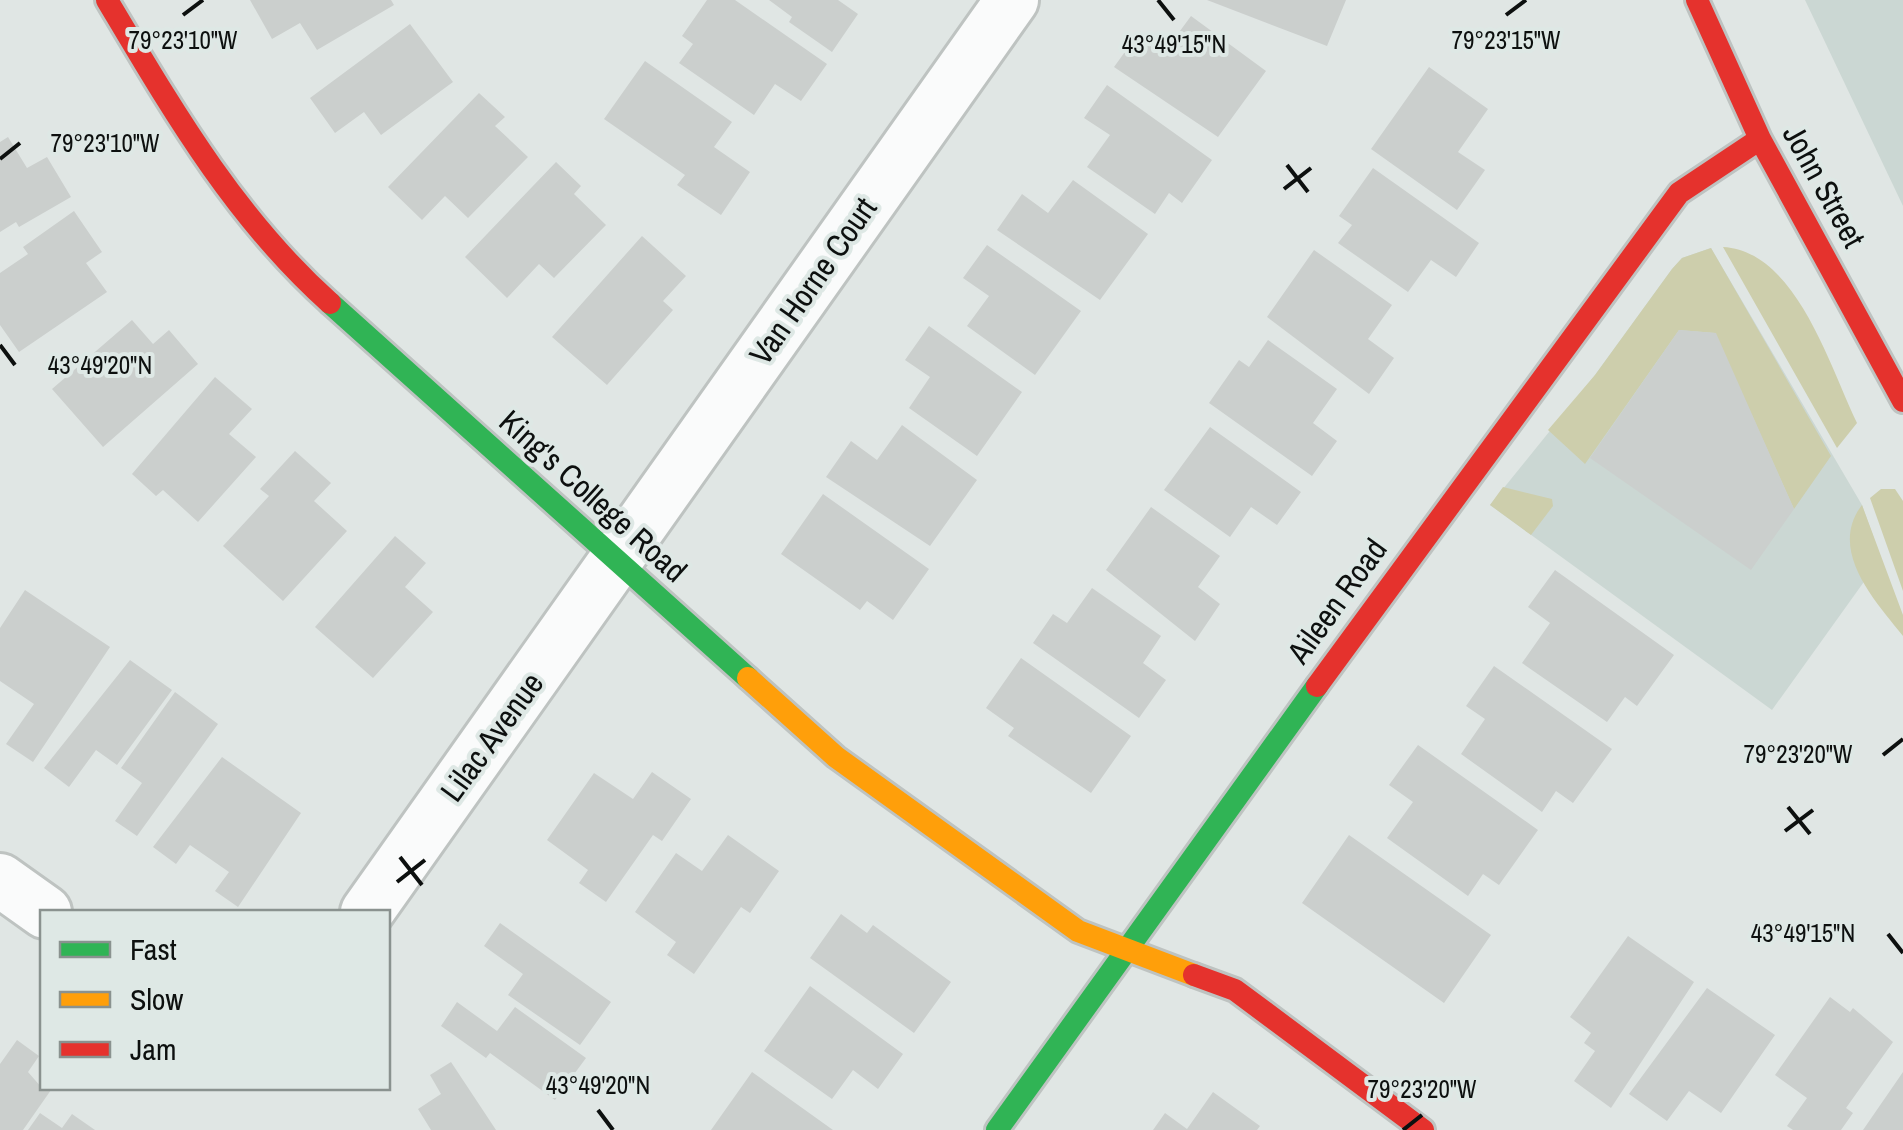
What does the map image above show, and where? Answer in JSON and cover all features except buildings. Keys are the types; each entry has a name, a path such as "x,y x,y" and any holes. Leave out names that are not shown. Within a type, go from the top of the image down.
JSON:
{"street":[{"name":"King's College Road","path":"106,0 192,143 280,259 615,561 868,782 1078,931 1235,990 1423,1130"},
{"name":"Van Horne Court","path":"615,561 1012,0"},
{"name":"John Street","path":"1697,0 1760,139 1903,400"},
{"name":"Aileen Road","path":"996,1130 1123,950 1679,193 1760,139"},
{"name":"Lilac Avenue","path":"368,910 615,561"},
{"path":"0,880 41,910"}],"shaded area":[{"path":"1805,0 1903,0 1903,206"},
{"path":"1711,248 1862,505 1881,558 1772,710 1490,505 1595,375 1672,269 1682,258"}],"green space":[{"path":"1723,247 1749,253 1771,268 1807,315 1857,423 1837,448"},
{"path":"1711,248 1831,456 1794,509 1715,333 1679,330 1585,464 1548,430 1595,375 1672,269 1682,258"},
{"path":"1503,487 1552,499 1553,506 1531,535 1490,505"},
{"path":"1881,489 1895,489 1903,501 1903,591 1870,498"},
{"path":"1862,505 1903,615 1903,636 1869,591 1852,557 1853,522"}],"traffic: fast":[{"path":"330,303 748,678"},
{"path":"997,1130 1317,686"}],"traffic: slow":[{"path":"748,678 836,757 1078,931 1194,975"}],"traffic: jam":[{"path":"107,0 181,121 234,198 330,303"},
{"path":"1697,0 1760,139 1903,401"},
{"path":"1317,686 1679,193 1760,139"},
{"path":"1194,975 1235,990 1423,1130"}]}
